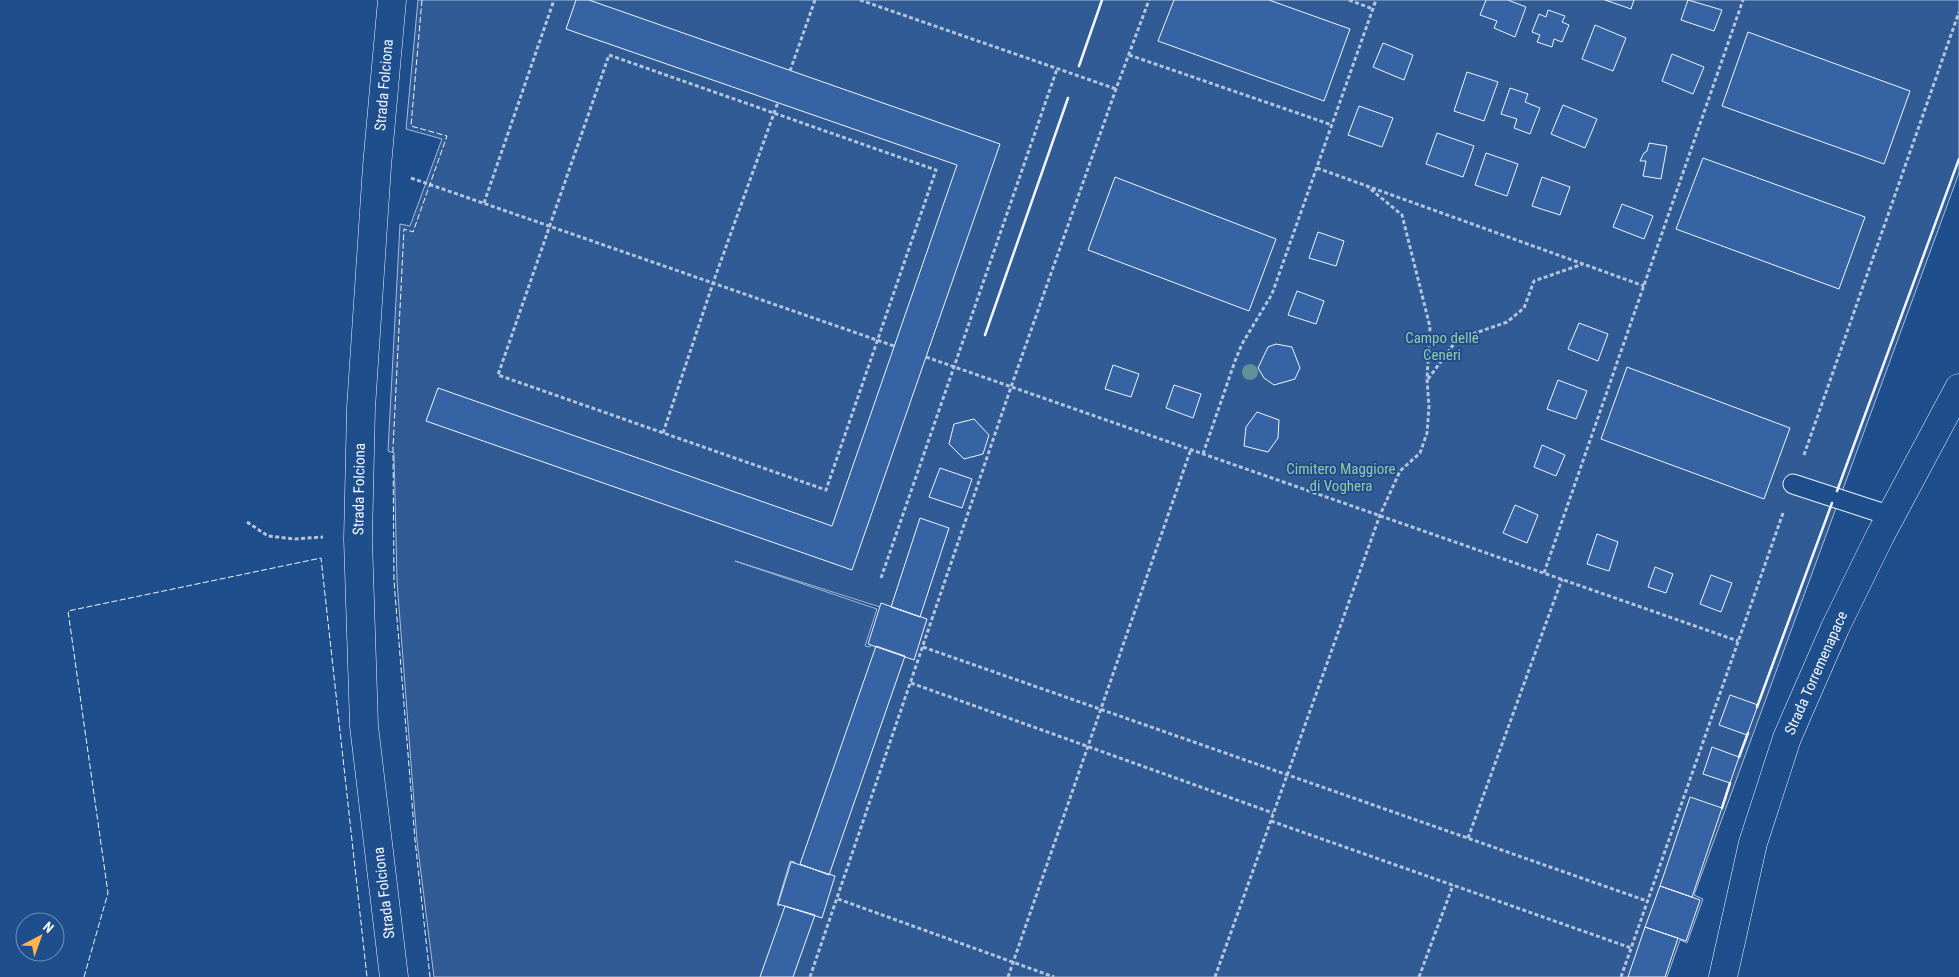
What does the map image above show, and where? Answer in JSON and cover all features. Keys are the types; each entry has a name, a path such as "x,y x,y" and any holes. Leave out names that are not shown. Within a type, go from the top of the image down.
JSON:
{"street":[{"name":"Strada Folciona","path":"392,0 377,166 361,408 358,539 364,726 394,977"},
{"name":"Strada Torremenapace","path":"1723,977 1753,843 1786,738 1834,628 1959,388"}],"lane":[{"path":"1793,484 1891,516"}],"path":[{"path":"484,203 554,0"},
{"path":"790,71 815,0"},
{"path":"860,0 1116,89"},
{"path":"810,977 1012,387 1149,0"},
{"path":"1349,0 1373,9"},
{"path":"1203,454 1234,361 1272,294 1376,0"},
{"path":"1544,573 1744,0"},
{"path":"608,55 936,170 826,490 498,375 549,226 608,55"},
{"path":"1129,55 1332,125"},
{"path":"881,578 1057,69"},
{"path":"663,433 713,283 778,102"},
{"path":"377,166 894,346"},
{"path":"1317,168 1644,286"},
{"path":"1215,977 1380,515 1400,471 1420,454 1426,433 1430,407 1427,379 1430,327 1402,215 1368,186"},
{"path":"1427,379 1452,345 1464,337 1506,322 1524,308 1534,281 1584,264"},
{"path":"926,357 1738,641"},
{"path":"1008,977 1191,449"},
{"path":"247,522 268,536 295,539 336,536 358,539"},
{"path":"1468,838 1562,579"},
{"path":"923,647 1647,901"},
{"path":"911,683 1274,813"},
{"path":"1271,821 1631,948"},
{"path":"1419,977 1453,885"},
{"path":"838,898 1054,977"}],"shaded area":[{"name":"Cimitero Maggiore di Voghera","path":"418,0 1959,0 1959,173 1694,895 1703,899 1687,943 1680,940 1667,977 434,977 417,841 397,581 394,453 388,451 400,224 410,226 442,139 406,129","holes":["735,561 883,608 870,647 865,646 877,609","790,861 795,862 779,906 777,905"]}],"building":[{"path":"576,0 589,0 1000,144 852,570 426,421 438,388 832,526 957,165 566,29"},
{"path":"1174,0 1269,0 1350,29 1324,101 1158,41"},
{"path":"1486,0 1508,0 1526,7 1515,37 1494,28 1497,21 1480,15"},
{"path":"1605,0 1634,0 1631,9"},
{"path":"1688,0 1722,10 1714,31 1681,20"},
{"path":"1548,10 1565,16 1562,22 1569,25 1562,42 1554,39 1552,47 1537,42 1540,35 1532,32 1539,14 1546,17"},
{"path":"1595,25 1626,38 1613,71 1582,59"},
{"path":"1748,32 1910,91 1884,164 1722,106"},
{"path":"1383,43 1413,55 1404,80 1373,67"},
{"path":"1672,54 1704,67 1693,94 1662,81"},
{"path":"1467,72 1498,82 1484,121 1454,111"},
{"path":"1510,88 1528,94 1525,102 1540,108 1530,134 1514,128 1517,119 1501,114"},
{"path":"1563,105 1597,119 1585,148 1551,134"},
{"path":"1359,106 1393,118 1382,147 1348,135"},
{"path":"1437,133 1474,146 1463,177 1426,164"},
{"path":"1649,143 1667,146 1661,179 1643,176 1646,161 1640,161 1647,151"},
{"path":"1486,153 1518,164 1507,196 1475,185"},
{"path":"1703,158 1865,217 1839,289 1676,229"},
{"path":"1115,177 1276,239 1249,311 1088,250"},
{"path":"1542,177 1570,187 1560,215 1532,206"},
{"path":"1622,204 1653,216 1644,239 1613,227"},
{"path":"1318,232 1344,241 1336,266 1309,258"},
{"path":"1297,291 1324,301 1316,324 1288,315"},
{"path":"1579,323 1608,334 1598,361 1568,349"},
{"path":"1276,344 1292,347 1300,368 1295,379 1274,385 1264,378 1258,368 1268,347"},
{"path":"1113,365 1139,374 1131,397 1105,389"},
{"path":"1627,367 1790,428 1764,499 1601,439"},
{"path":"1558,380 1587,391 1576,419 1547,409"},
{"path":"1174,385 1201,394 1193,418 1166,408"},
{"path":"1257,412 1279,420 1278,438 1268,452 1244,446 1246,427"},
{"path":"974,419 989,435 983,454 964,459 949,444 954,424"},
{"path":"1542,445 1565,455 1556,476 1534,467"},
{"path":"940,468 972,479 962,508 929,497"},
{"path":"1515,505 1538,515 1527,543 1503,533"},
{"path":"920,518 949,528 920,617 891,607"},
{"path":"1597,534 1618,542 1609,571 1587,564"},
{"path":"1655,567 1673,574 1666,593 1648,587"},
{"path":"1711,575 1732,583 1721,612 1700,604"},
{"path":"881,603 927,619 914,660 868,644"},
{"path":"876,646 905,656 829,875 800,864"},
{"path":"1730,695 1758,705 1747,735 1719,725"},
{"path":"1712,747 1739,757 1730,783 1703,774"},
{"path":"1690,797 1722,808 1692,897 1660,886"},
{"path":"791,862 835,876 822,918 778,904"},
{"path":"1660,886 1700,900 1686,941 1645,927"},
{"path":"785,906 815,915 793,977 760,977"},
{"path":"1645,927 1678,938 1665,977 1628,977"}],"fence":[{"path":"422,0 411,126 447,136 413,232 404,229 393,448 394,581 415,840 430,977"},
{"path":"84,977 108,893 68,611 321,558 367,977"}],"wall":[{"path":"1079,66 1102,0"},
{"path":"985,335 1068,98"},
{"path":"1837,491 1959,159"},
{"path":"1757,707 1832,503"},
{"path":"1739,757 1748,733"},
{"path":"1722,808 1730,783"}],"park label":[{"name":"Campo delle Ceneri","path":"1442,346"}]}
